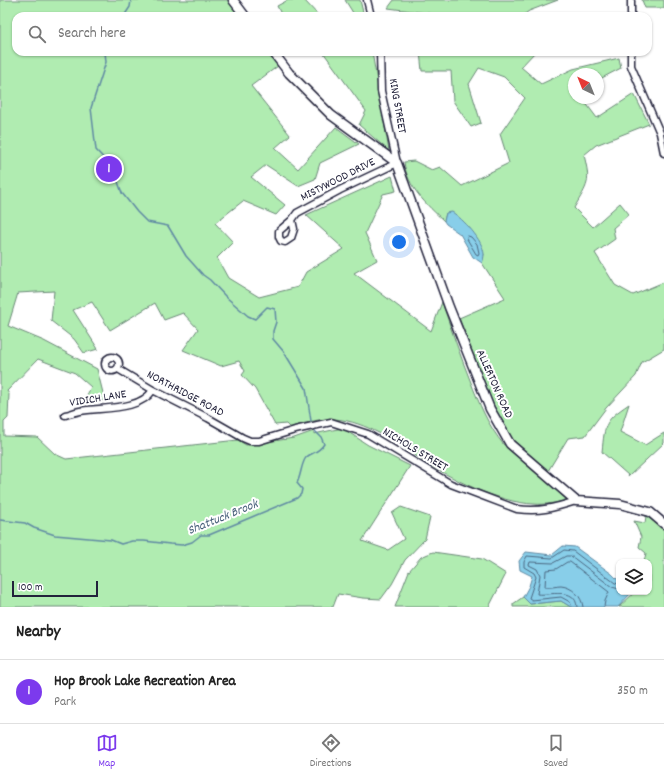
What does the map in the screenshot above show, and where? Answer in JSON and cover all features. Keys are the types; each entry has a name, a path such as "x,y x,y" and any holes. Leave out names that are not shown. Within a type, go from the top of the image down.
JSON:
{"street":[{"path":"233,0 242,12"},
{"path":"367,0 371,12"},
{"path":"631,0 631,12"},
{"path":"275,56 289,73 331,115 397,163"},
{"name":"KING STREET","path":"380,56 382,91 397,163"},
{"path":"631,56 631,66 660,133 664,153"},
{"name":"MISTYWOOD DRIVE","path":"292,220 297,213 340,190 397,163"},
{"name":"ALLERTON ROAD","path":"397,163 449,308 490,409 510,444 576,501"},
{"name":"NORTHRIDGE ROAD","path":"118,369 153,390 243,438"},
{"name":"VIDICH LANE","path":"65,415 80,411 135,404 147,398 153,390"},
{"name":"NICHOLS STREET","path":"243,438 250,441 259,441 295,430 331,422 368,434 452,484 517,509 553,509 576,501"},
{"path":"576,501 620,504 650,512 664,524"}],"green space":[{"path":"0,0 228,0 237,12 12,12 12,56 270,56 278,66 251,86 290,135 275,148 298,169 336,127 359,144 320,163 315,179 298,186 266,165 251,177 285,205 276,215 243,201 215,223 233,242 217,258 228,278 259,297 298,287 306,272 344,249 306,215 392,176 396,191 383,194 365,233 377,260 354,273 431,331 442,302 473,389 484,414 498,438 567,500 550,504 520,503 490,494 459,481 431,466 379,433 347,421 324,419 290,428 286,424 275,425 255,389 242,375 245,371 239,361 221,366 183,350 198,329 183,313 164,320 155,303 110,330 92,302 73,310 98,349 84,353 74,339 51,321 54,291 18,293 8,326 44,341 97,369 105,401 86,397 91,387 75,373 38,359 7,391 9,394 8,418 4,422 4,436 37,437 55,454 66,459 238,440 246,445 294,438 314,431 314,434 342,428 368,445 410,466 362,541 388,550 404,539 392,513 401,507 430,517 425,539 405,560 392,584 381,599 338,594 333,607 0,607"},
{"path":"288,0 304,0 315,12 280,12 277,6"},
{"path":"345,0 360,0 363,12 352,12"},
{"path":"394,0 558,0 528,12 419,12 388,8"},
{"path":"642,0 664,0 664,8 645,8"},
{"path":"326,56 373,56 389,151 359,125 366,111"},
{"path":"420,56 531,56 521,67 541,84 568,71 568,104 586,104 597,118 634,94 649,124 596,145 584,155 588,178 585,188 574,208 593,227 620,203 629,214 613,228 615,239 595,253 615,285 633,295 664,282 664,349 642,362 636,376 606,408 585,436 568,438 548,471 512,439 493,404 459,318 505,298 482,263 484,254 446,213 444,221 425,202 413,187 406,171 404,162 414,161 432,170 440,167 462,186 509,163 500,134 525,98 504,77 479,68 469,84 481,123 471,127 453,101 451,71 422,71"},
{"path":"619,58 621,68 604,77 604,68 577,68"},
{"path":"629,404 620,432 645,445 664,433 664,443 629,476 602,452 607,424 610,419"},
{"path":"646,516 664,529 664,607 619,607 632,595 652,595 652,559 645,559 646,553 639,547 641,537 634,521 645,523"},
{"path":"433,552 482,559 506,574 489,607 395,607 409,571 421,557"},
{"path":"523,597 530,604 561,601 571,607 513,607 513,604"}],"water":[{"path":"452,212 467,225 476,236 483,248 484,254 482,263 473,257 460,234 444,221 446,213"},
{"path":"563,546 575,547 616,578 616,595 629,595 618,607 571,607 561,601 530,604 523,597 532,576 520,570 519,561 526,552 552,555"}],"waterway":[{"name":"Shattuck Brook","path":"127,12 130,7 131,0"},
{"name":"Shattuck Brook","path":"105,56 106,62 91,108 96,150 113,168 122,193 137,212 147,222 168,226 186,256 226,297 248,316 255,319 267,307 275,309 276,322 273,331 273,339 284,352 306,388 311,421"},
{"name":"Shattuck Brook","path":"0,520 25,523 34,528 55,535 111,540 121,544 132,541 144,541 182,545 192,542 201,535 209,535 297,498 301,494 302,489 297,483 305,459 309,455 319,450 324,444 321,437 314,430"}],"place":[{"name":"Hop Brook Lake Recreation Area","path":"109,169"}]}
